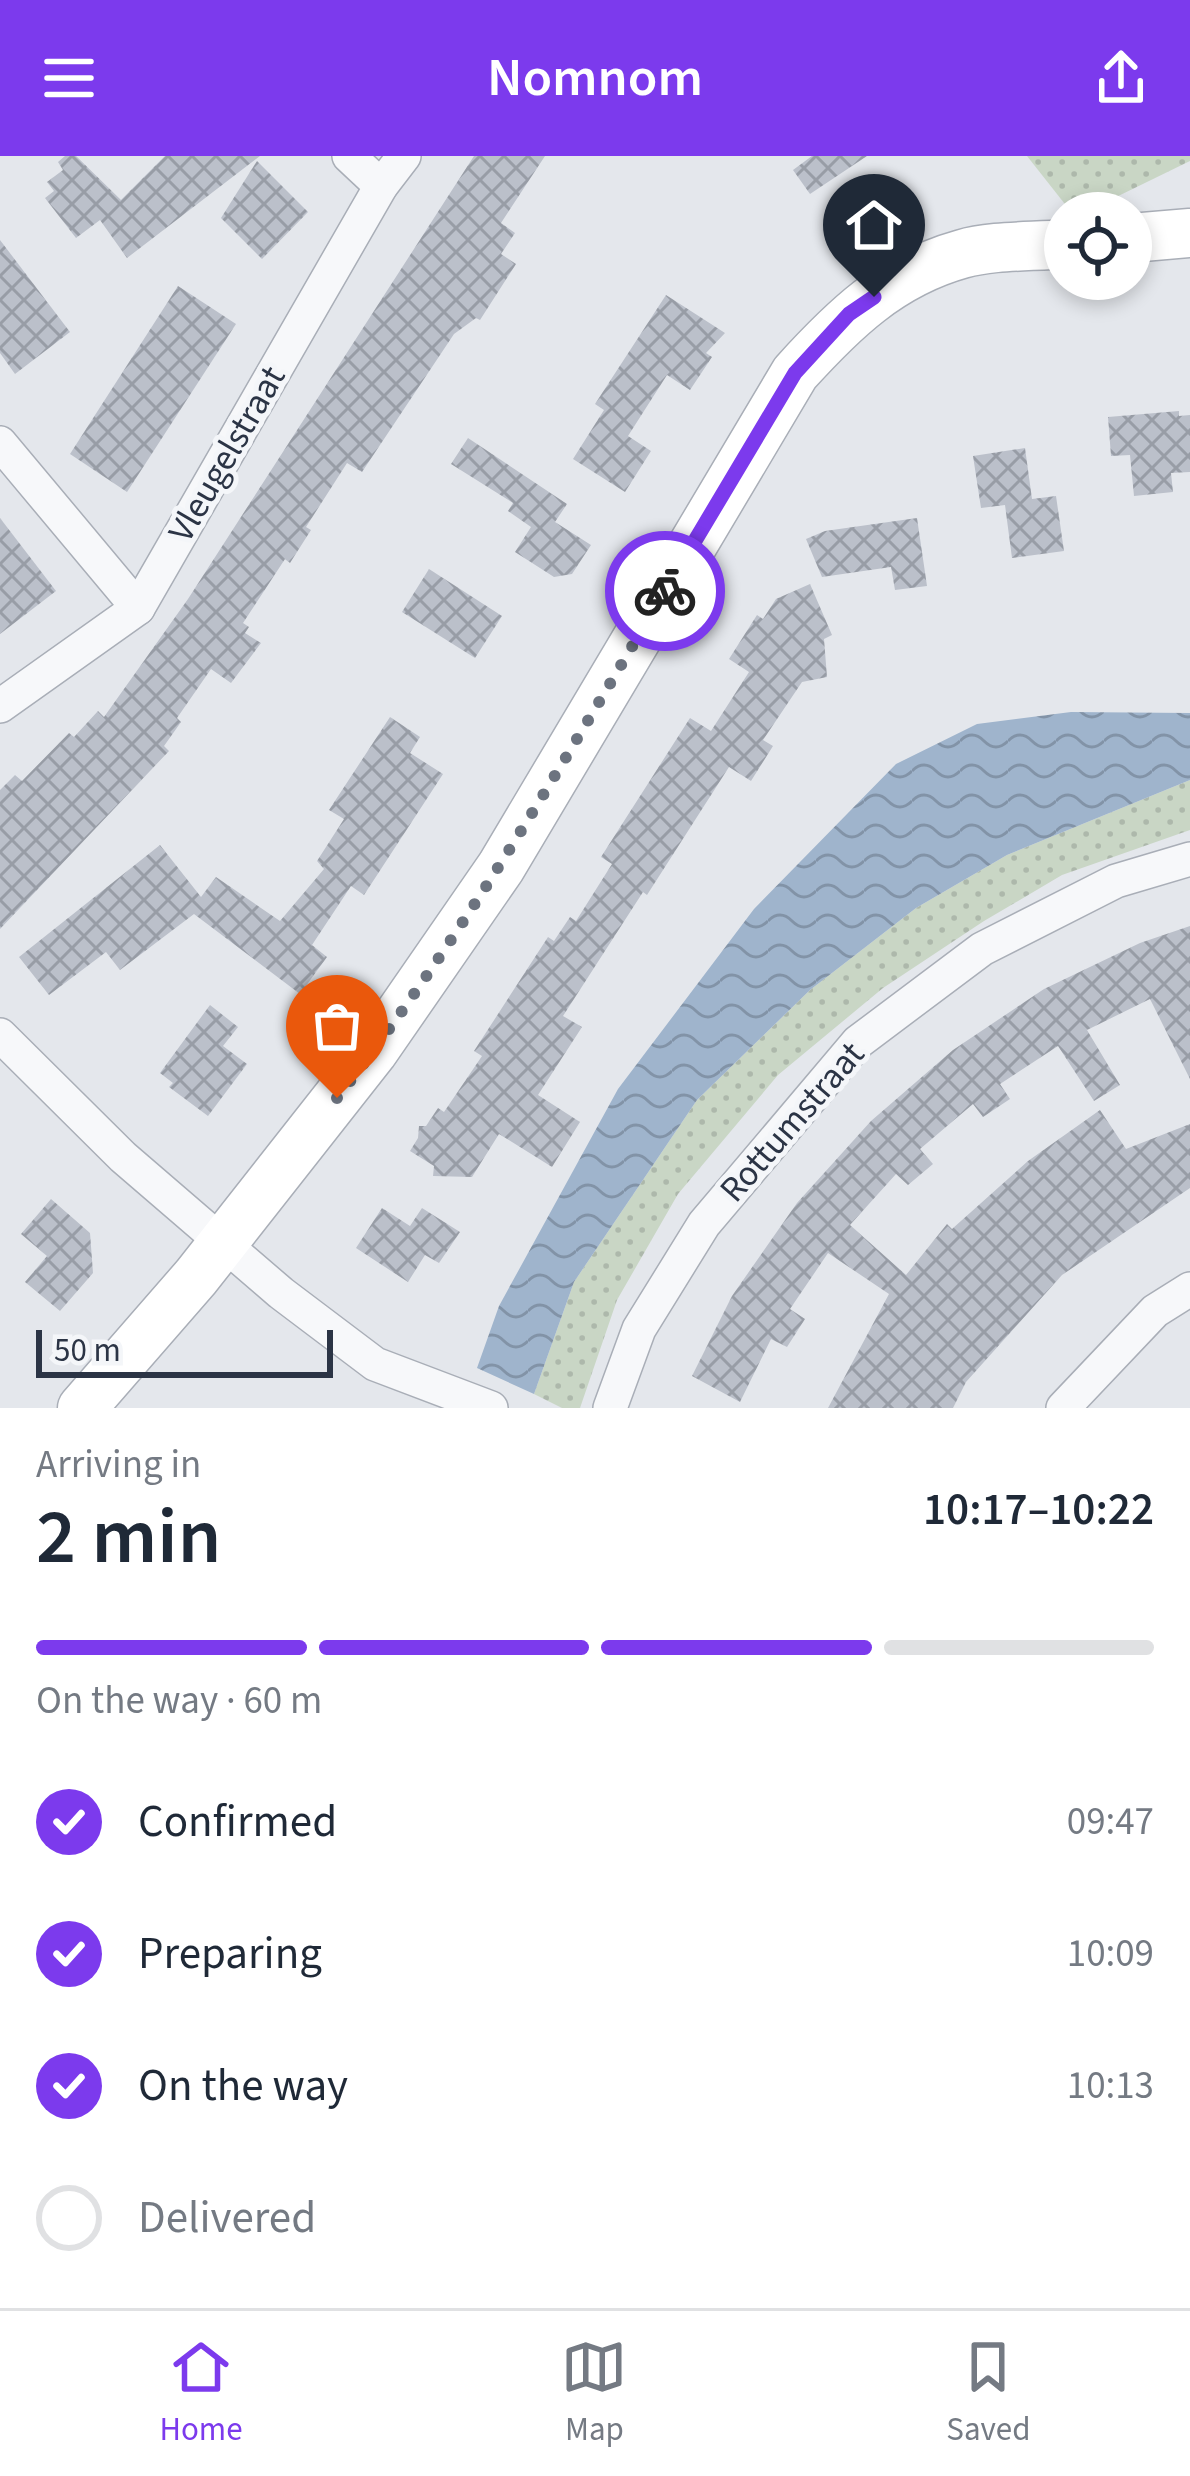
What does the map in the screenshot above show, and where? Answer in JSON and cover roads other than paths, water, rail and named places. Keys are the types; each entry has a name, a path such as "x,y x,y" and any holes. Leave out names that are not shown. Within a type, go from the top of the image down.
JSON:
{"street":[{"path":"349,156 381,186"},
{"name":"Vleugelstraat","path":"0,706 138,608 381,186 404,156"},
{"path":"1152,236 1190,233"},
{"path":"82,1408 373,1052 500,867 795,373 849,314 898,281 963,254 1044,246"},
{"path":"0,442 138,608"},
{"name":"Rottumstraat","path":"610,1408 639,1329 704,1224 858,1042 982,950 1116,881 1190,859"},
{"path":"0,1035 123,1156 375,1364 491,1408"},
{"path":"1063,1408 1155,1311 1190,1289"}],"water":[{"path":"1071,712 1190,713 1190,780 1007,855 916,908 810,990 697,1100 574,1282 534,1394 477,1368 499,1306 618,1089 754,909 896,764 977,724"}]}
